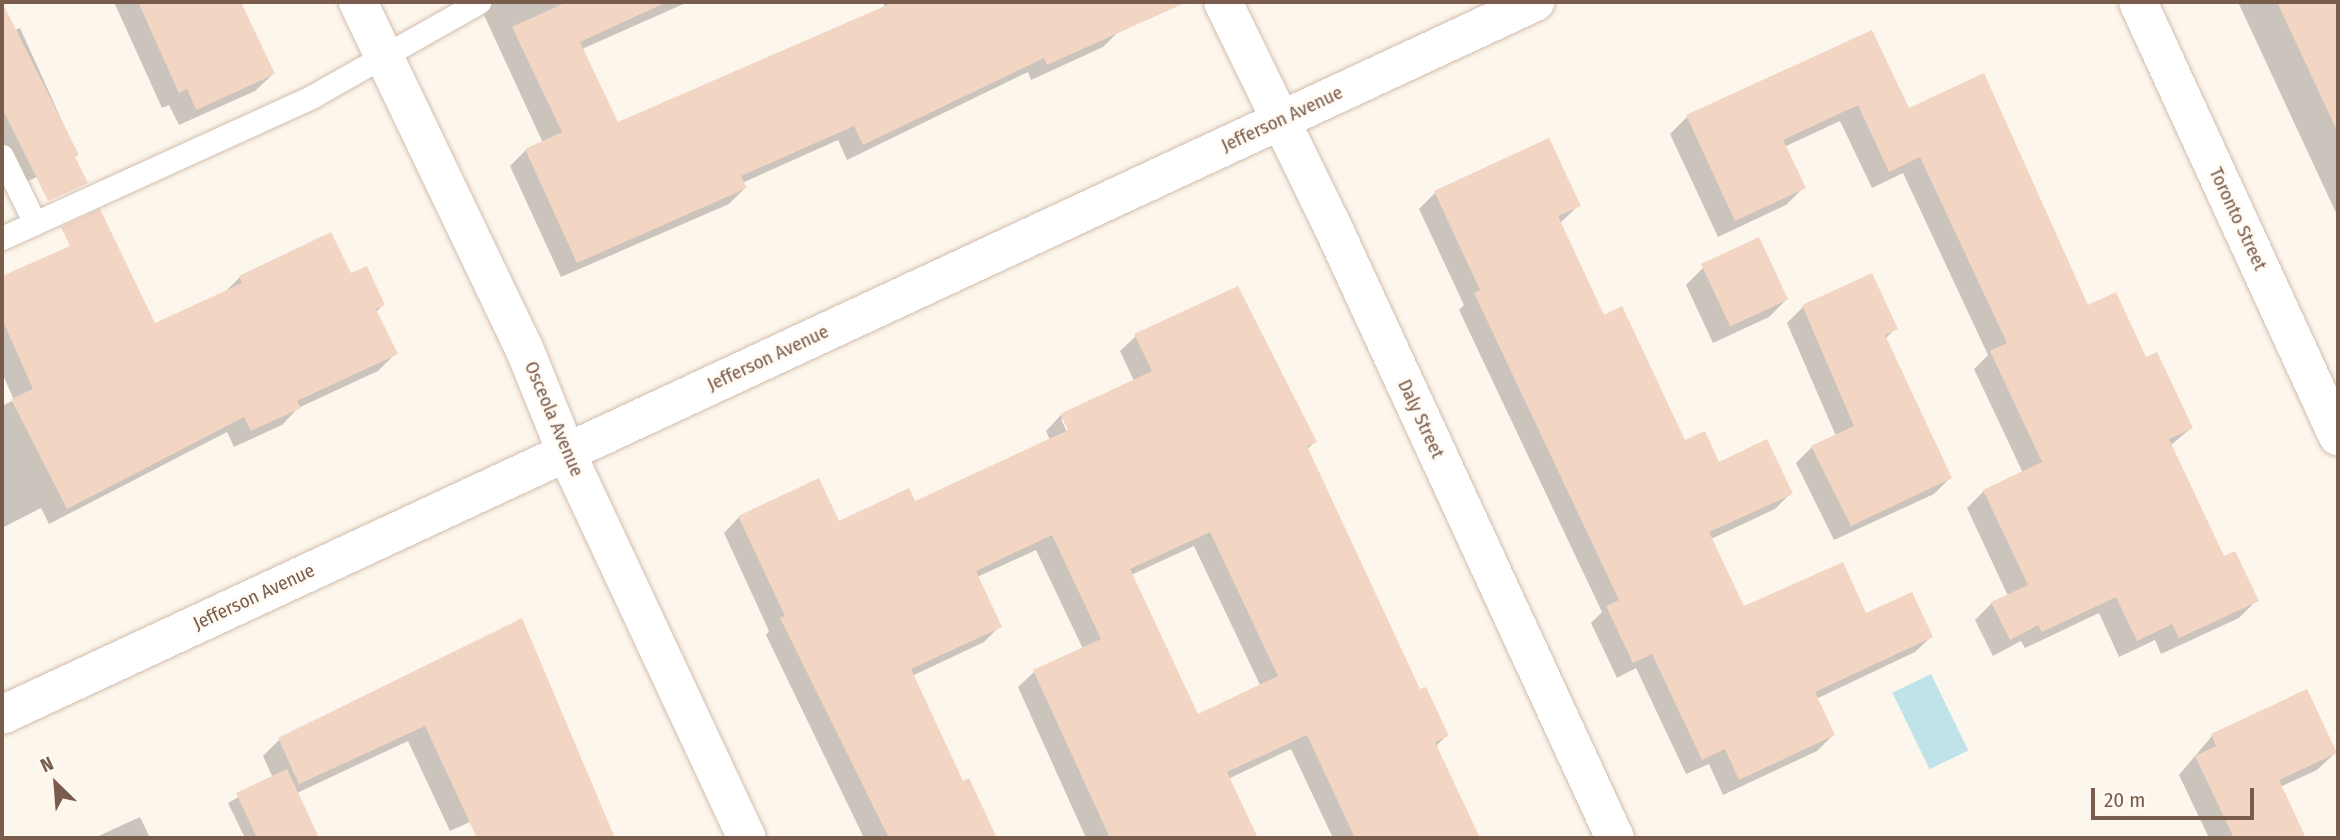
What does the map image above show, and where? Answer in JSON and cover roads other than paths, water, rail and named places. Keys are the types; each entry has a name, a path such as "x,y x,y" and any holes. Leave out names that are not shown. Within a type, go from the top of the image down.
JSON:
{"street":[{"name":"Osceola Avenue","path":"358,2 524,348 566,452 747,838"},
{"name":"Daly Street","path":"1223,2 1331,223 1615,838"},
{"name":"Jefferson Avenue","path":"2,715 1535,2"},
{"name":"Toronto Street","path":"2138,2 2334,418"}],"lane":[{"path":"2,239 313,96 479,2"},
{"path":"2,156 35,223"}],"water":[{"path":"1931,674 1968,750 1930,769 1892,693"}]}
